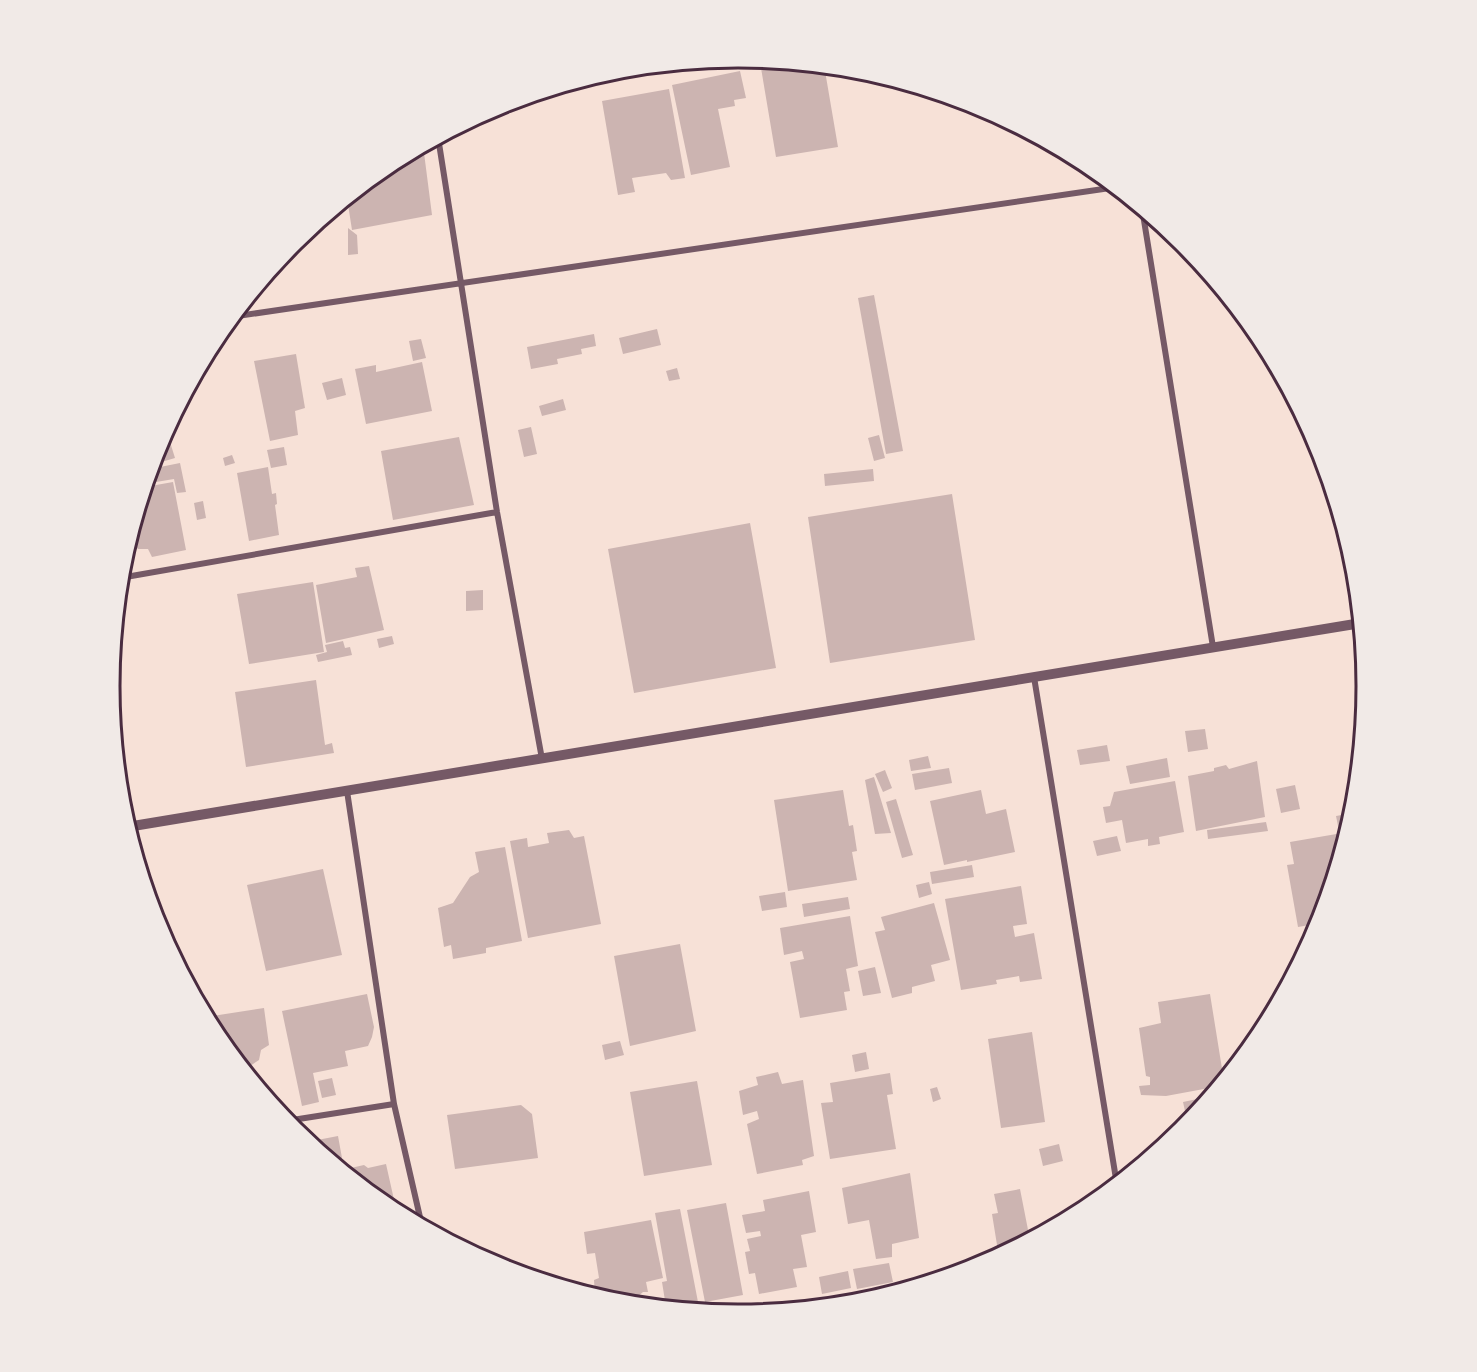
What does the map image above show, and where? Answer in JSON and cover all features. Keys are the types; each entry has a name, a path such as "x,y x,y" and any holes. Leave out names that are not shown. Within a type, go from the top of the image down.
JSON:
{"street":[{"path":"439,145 497,512 542,759"},
{"path":"243,315 1106,189"},
{"path":"1144,219 1214,647"},
{"path":"130,576 497,512"},
{"path":"136,825 1354,624"},
{"path":"1034,677 1116,1176"},
{"path":"347,791 394,1104 420,1216"},
{"path":"297,1119 394,1104"}],"building":[{"path":"761,69 826,74 838,147 776,157"},
{"path":"740,71 746,98 734,100 735,106 718,109 730,167 691,175 672,85"},
{"path":"669,89 685,178 671,180 666,173 632,178 635,192 618,195 602,101"},
{"path":"424,153 432,215 352,230 348,206"},
{"path":"348,228 357,235 358,254 348,255"},
{"path":"874,295 903,451 886,454 858,298"},
{"path":"657,329 661,345 623,354 619,338"},
{"path":"594,334 596,346 581,349 582,354 557,359 558,364 531,369 527,347"},
{"path":"421,339 426,358 413,361 409,341"},
{"path":"296,354 305,408 295,411 298,435 270,441 254,361"},
{"path":"422,362 432,411 366,424 355,369 376,365 376,372"},
{"path":"677,368 680,379 669,381 666,371"},
{"path":"342,378 346,395 327,400 322,383"},
{"path":"563,399 566,410 542,416 539,406"},
{"path":"531,427 537,454 524,457 518,430"},
{"path":"879,435 885,458 874,461 868,438"},
{"path":"459,437 474,505 393,520 381,451"},
{"path":"170,442 175,458 162,462"},
{"path":"284,447 287,465 271,468 267,450"},
{"path":"232,455 235,463 225,466 223,458"},
{"path":"180,463 186,492 177,493 174,479 155,482 160,467"},
{"path":"268,467 272,494 276,493 277,504 275,505 279,535 249,541 237,473"},
{"path":"873,469 874,481 825,486 824,474"},
{"path":"173,482 186,550 152,557 148,549 136,547 154,485"},
{"path":"952,494 975,640 830,663 808,517"},
{"path":"203,501 206,518 197,520 194,503"},
{"path":"750,523 776,668 634,693 608,549"},
{"path":"369,566 384,630 326,643 316,585 357,577 355,568"},
{"path":"313,582 324,652 249,664 237,594"},
{"path":"483,590 483,610 466,611 466,591"},
{"path":"392,636 394,644 379,648 377,639"},
{"path":"343,641 345,648 350,647 352,655 318,662 316,655 327,652 325,645"},
{"path":"316,680 325,745 332,743 334,753 246,767 235,692"},
{"path":"1205,729 1208,749 1188,752 1185,731"},
{"path":"1107,745 1110,761 1080,765 1077,750"},
{"path":"928,756 931,768 911,771 909,760"},
{"path":"1167,758 1170,777 1130,784 1126,766"},
{"path":"1257,761 1265,817 1196,831 1188,776 1214,771 1214,768 1226,765 1229,769"},
{"path":"949,768 952,783 915,790 912,774"},
{"path":"885,770 892,788 883,792 875,774"},
{"path":"874,777 891,833 875,834 865,780"},
{"path":"1175,781 1184,832 1159,837 1160,844 1148,846 1148,839 1126,843 1122,820 1106,823 1103,807 1110,806 1114,792"},
{"path":"1295,785 1300,809 1281,813 1276,789"},
{"path":"843,790 849,826 853,825 857,851 852,852 857,880 788,891 774,800"},
{"path":"981,790 986,814 1006,809 1015,852 944,865 930,801"},
{"path":"896,799 913,855 902,858 886,802"},
{"path":"1343,815 1339,831 1339,831 1336,816"},
{"path":"1266,822 1268,831 1208,839 1207,830"},
{"path":"569,830 574,838 584,836 601,924 528,938 510,841 527,838 528,847 549,843 547,833"},
{"path":"1339,834 1310,923 1298,927 1287,865 1294,864 1290,842"},
{"path":"1117,836 1121,851 1097,856 1093,841"},
{"path":"505,847 522,941 486,948 486,953 453,959 451,945 444,947 438,908 453,903 470,877 479,872 475,852"},
{"path":"972,865 974,877 932,884 930,872"},
{"path":"323,869 342,955 266,971 247,885"},
{"path":"929,882 932,894 919,898 916,885"},
{"path":"1021,886 1027,924 1013,926 1015,937 1034,933 1042,979 1020,982 1019,976 996,980 997,984 961,990 945,899"},
{"path":"785,892 787,907 762,911 759,896"},
{"path":"848,897 850,909 804,917 802,904"},
{"path":"934,903 950,960 931,965 935,981 912,987 912,993 892,998 875,932 885,930 881,917"},
{"path":"850,916 858,966 846,969 850,991 844,992 847,1010 800,1018 790,962 804,959 802,951 784,955 780,928"},
{"path":"680,944 696,1031 630,1046 614,956"},
{"path":"875,967 881,993 863,996 858,971"},
{"path":"367,994 374,1027 368,1046 345,1051 348,1066 313,1073 319,1102 302,1106 282,1011"},
{"path":"1210,994 1222,1071 1209,1088 1166,1096 1141,1095 1139,1086 1150,1085 1150,1077 1146,1076 1139,1028 1161,1023 1158,1002"},
{"path":"264,1008 269,1045 261,1050 259,1060 250,1066 215,1016"},
{"path":"1032,1032 1045,1122 1001,1128 988,1039"},
{"path":"620,1041 624,1055 605,1060 602,1045"},
{"path":"866,1052 869,1069 855,1072 852,1055"},
{"path":"778,1072 782,1084 803,1080 814,1156 802,1160 803,1165 757,1174 747,1124 759,1119 757,1111 743,1115 739,1091 758,1085 756,1077"},
{"path":"890,1073 893,1094 887,1095 896,1149 830,1159 821,1103 833,1102 830,1083"},
{"path":"332,1078 336,1095 322,1098 318,1081"},
{"path":"697,1081 712,1165 644,1176 630,1092"},
{"path":"937,1087 941,1099 933,1102 930,1089"},
{"path":"1200,1099 1188,1111 1185,1111 1183,1102"},
{"path":"521,1105 532,1114 538,1158 455,1169 447,1115"},
{"path":"338,1136 342,1158 340,1158 319,1140"},
{"path":"1059,1144 1063,1161 1043,1166 1039,1149"},
{"path":"386,1164 394,1199 351,1168 364,1165 368,1168"},
{"path":"910,1173 919,1238 892,1244 892,1257 876,1259 869,1220 848,1224 842,1188"},
{"path":"1020,1189 1028,1232 997,1247 992,1214 998,1213 994,1194"},
{"path":"809,1191 816,1232 801,1235 807,1267 793,1269 797,1287 759,1294 755,1273 749,1274 745,1252 750,1251 747,1239 761,1236 760,1231 746,1233 742,1215 765,1211 763,1200"},
{"path":"726,1203 743,1295 705,1302 687,1210"},
{"path":"680,1209 698,1302 665,1300 662,1282 667,1281 655,1213"},
{"path":"651,1220 663,1278 646,1282 648,1292 643,1292 638,1296 595,1287 594,1280 599,1278 595,1253 587,1254 584,1232"},
{"path":"889,1263 893,1282 857,1289 853,1269"},
{"path":"848,1271 851,1288 822,1294 819,1277"}]}
